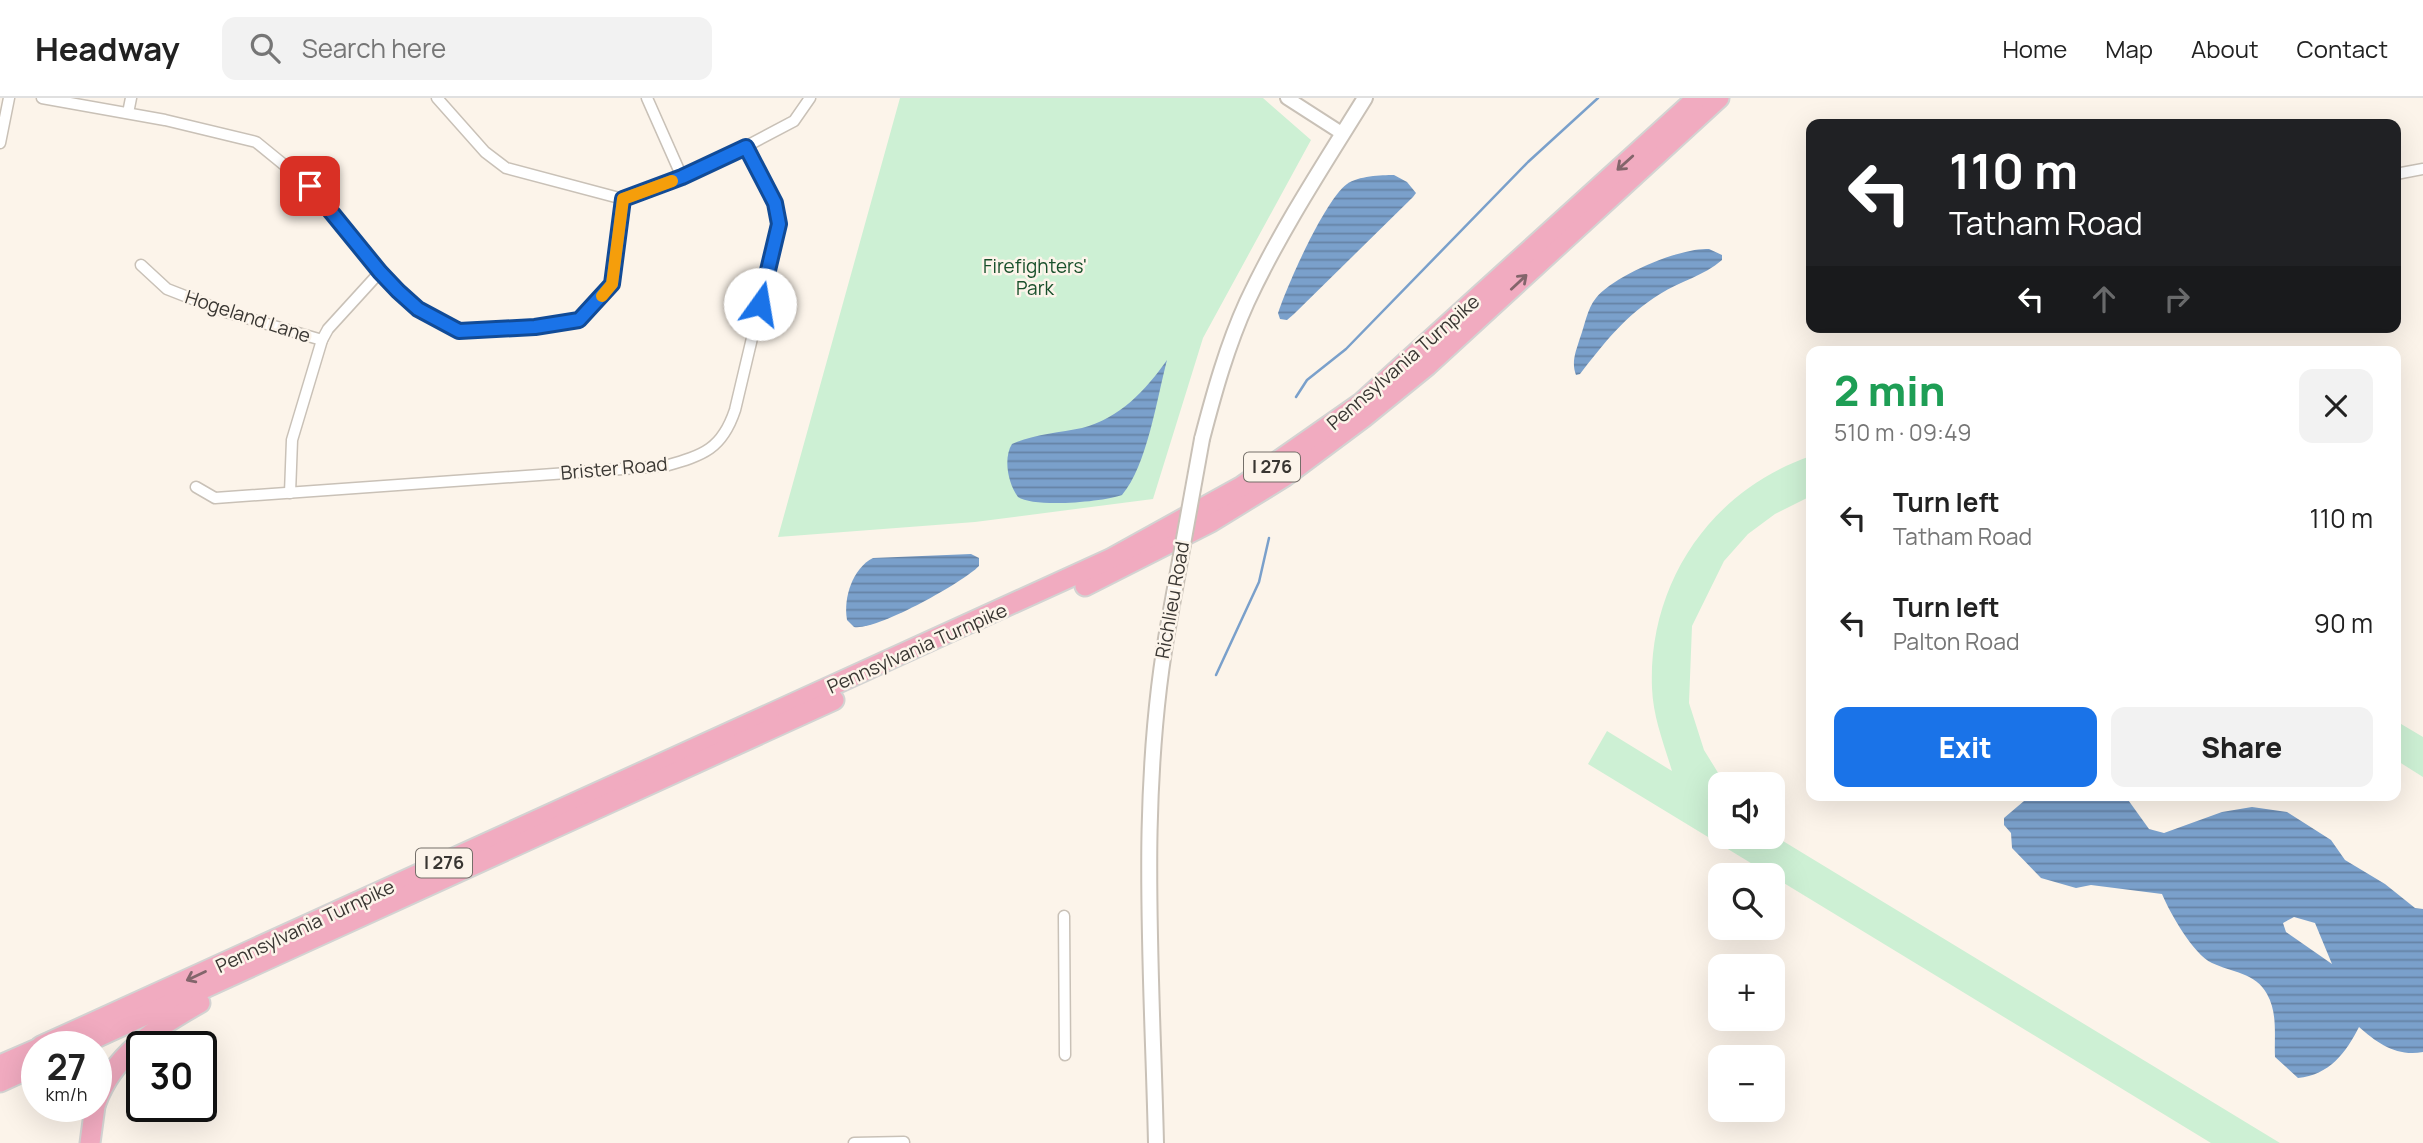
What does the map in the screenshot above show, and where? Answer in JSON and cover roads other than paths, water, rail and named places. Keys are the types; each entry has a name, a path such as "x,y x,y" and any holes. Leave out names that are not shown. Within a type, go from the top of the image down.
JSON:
{"highway":[{"name":"Pennsylvania Turnpike","path":"76,1031 1099,565 1210,506 1301,447 1386,382 1697,98"},
{"name":"Pennsylvania Turnpike","path":"111,1031 1121,569 1211,522 1324,448 1406,383 1718,98"},
{"path":"112,1069 156,1030 352,922"},
{"name":"Pennsylvania Turnpike","path":"0,1065 21,1056"},
{"path":"0,1082 21,1072"},
{"path":"90,1143 93,1122"}],"main road":[{"name":"Richlieu Road","path":"1156,1143 1150,778 1158,680 1202,439 1217,382 1247,303 1365,98"}],"street":[{"path":"0,143 9,98"},
{"path":"42,98 223,132 256,142 310,186 380,272 418,309 459,331 535,327 579,320 612,284 623,199"},
{"path":"128,113 131,98"},
{"path":"437,98 485,152 506,168 623,199 682,177 746,147 794,121 810,98"},
{"path":"647,98 682,177"},
{"path":"1287,98 1343,134"},
{"name":"Brister Road","path":"196,487 215,498 666,466 712,448 727,434 735,410 779,224 775,203 746,147"},
{"path":"2401,173 2423,169"},
{"name":"Hogeland Lane","path":"141,265 167,289 226,312 323,341"},
{"path":"290,493 292,440 328,328 380,272"},
{"path":"1064,916 1065,1055"},
{"path":"854,1143 904,1142"}],"water":[{"path":"1394,175 1407,182 1416,193 1413,197 1294,314 1287,320 1280,319 1278,313 1289,284 1317,225 1338,193 1357,179"},
{"path":"1709,249 1722,255 1722,260 1648,302 1626,320 1580,374 1576,375 1575,356 1586,317 1593,302 1605,289 1648,264 1682,253"},
{"path":"1167,360 1145,450 1122,495 1069,503 1038,502 1018,497 1008,471 1008,456 1012,444 1082,428 1108,418 1140,393"},
{"path":"971,554 979,558 979,566 918,604 865,626 854,627 847,620 851,584 860,569 873,558"},
{"path":"2024,801 2129,801 2149,829 2164,833 2222,812 2252,807 2287,812 2331,840 2345,860 2385,884 2415,908 2423,909 2423,1052 2396,1051 2359,1027 2335,1061 2319,1072 2298,1078 2275,1057 2273,1009 2262,987 2250,977 2212,963 2197,951 2162,894 2091,885 2076,888 2041,878 2012,848 2011,833 2004,825 2004,818","holes":["2294,917 2315,923 2332,964 2286,932 2283,923"]}],"waterway":[{"path":"1296,397 1307,380 1346,349 1528,162 1598,98"},
{"path":"1216,675 1259,582 1269,538"}],"park label":[{"name":"Firefighters' Park","path":"1035,277"}]}
